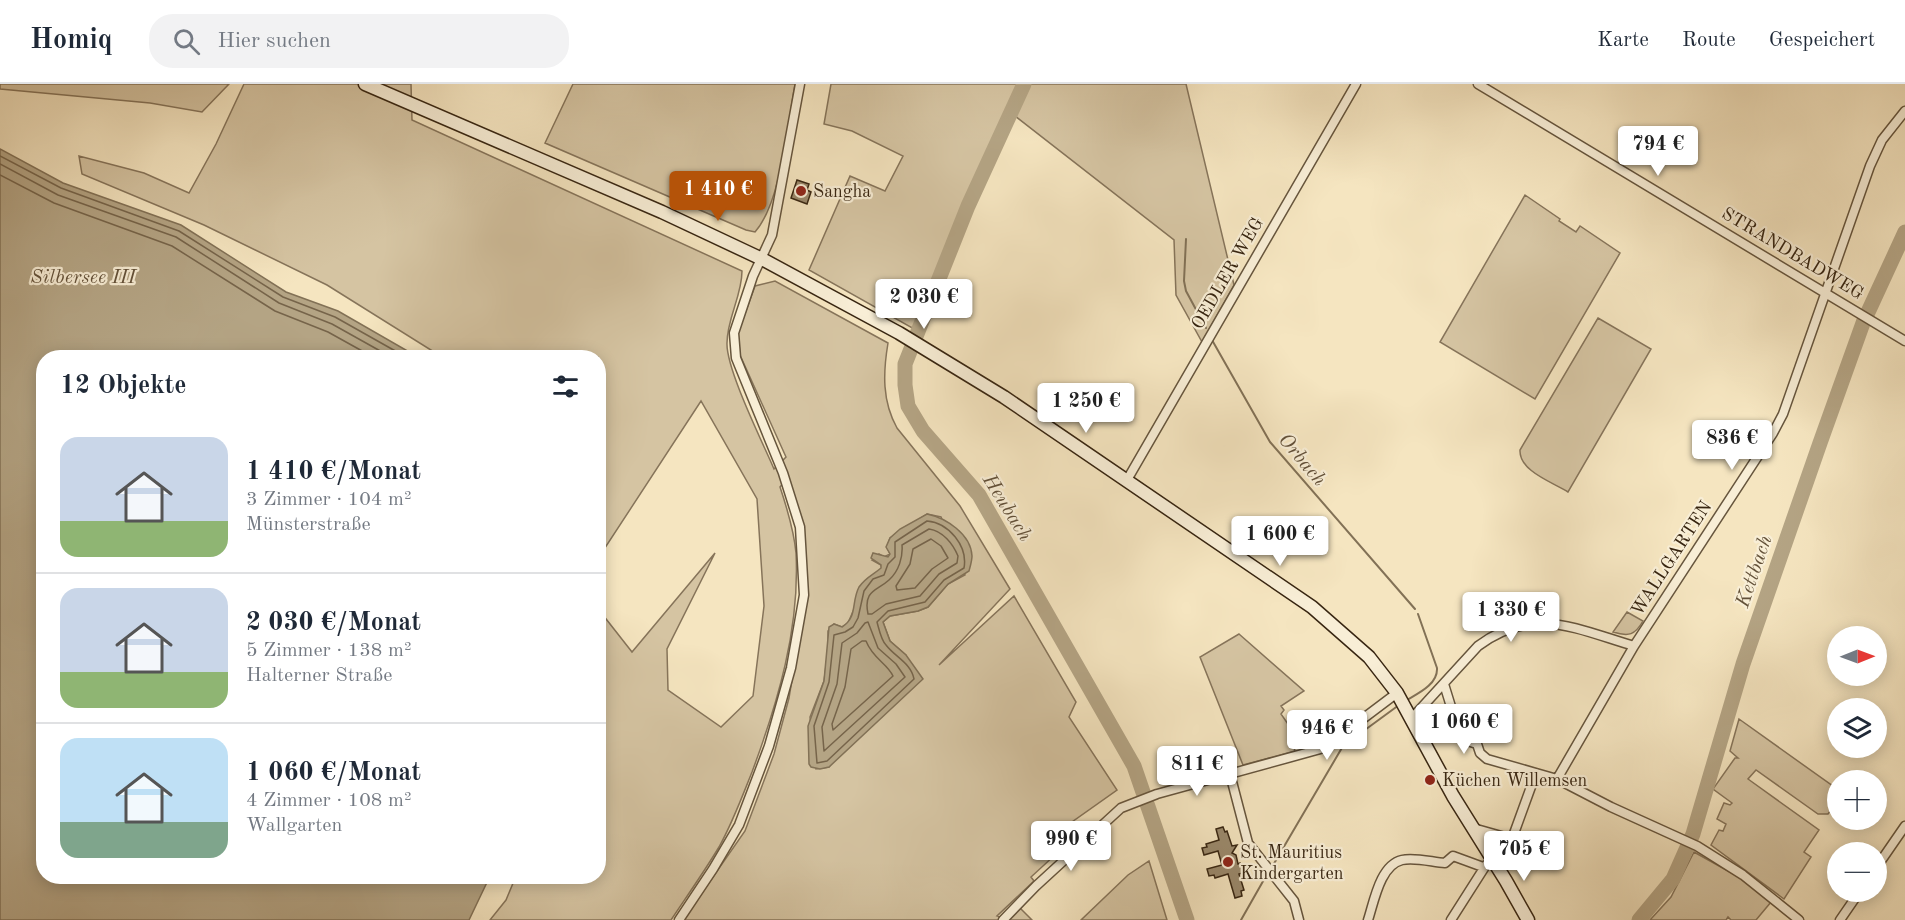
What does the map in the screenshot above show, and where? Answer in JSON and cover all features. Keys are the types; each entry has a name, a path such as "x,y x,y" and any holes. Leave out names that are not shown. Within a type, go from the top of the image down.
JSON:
{"main road":[{"path":"365,84 662,212 762,259 899,333 1127,480 1312,607 1369,657 1404,704 1472,828 1488,863 1528,920"}],"street":[{"path":"679,920 739,825 769,746 790,668 804,595 800,527 783,472 736,358 734,333 776,217 800,84"},
{"name":"OEDLER WEG","path":"1127,480 1356,84"},
{"name":"STRANDBADWEG","path":"1478,84 1825,293 1874,320 1905,341"},
{"name":"WALLGARTEN","path":"1557,780 1634,646 1773,433 1783,414 1870,166 1882,140 1905,111"},
{"path":"1003,920 1035,886 1114,814 1134,802 1324,748 1444,684 1478,646 1491,637 1524,625 1544,622 1560,624 1634,646"},
{"path":"1444,684 1461,739 1477,744 1480,753 1487,759 1557,780 1681,838 1743,874 1800,920"},
{"path":"1230,774 1248,843 1294,901 1299,920"},
{"path":"1472,828 1512,839 1536,774"},
{"path":"1887,852 1905,827"},
{"path":"1368,920 1381,882 1393,863 1404,859 1445,863 1453,856 1488,863 1451,920"},
{"path":"1840,920 1852,902"}],"shaded area":[{"path":"0,84 229,84 202,112 150,103 0,89"},
{"path":"244,84 411,84 412,120 742,271 740,289 729,325 728,355 738,387 774,469 786,457 740,355 738,333 755,286 775,281 888,343 885,387 892,418 897,428 960,506 1010,589 939,665 1014,596 1076,702 1069,717 1117,790 1072,822 1082,838 1064,856 1056,854 1031,877 1034,881 997,916 1004,918 1017,905 1032,920 683,920 745,831 774,754 789,698 806,594 802,525 787,479 780,487 794,536 796,581 791,637 778,692 752,772 728,829 719,847 671,920 490,920 506,900 513,884 606,884 606,619 632,652 715,553 667,649 668,690 721,727 753,696 764,606 757,499 701,401 606,546 606,350 431,350 327,285 204,225 82,174 79,156 144,173 189,193 216,144","holes":["927,514 941,517 965,575 948,584 928,607 890,616 883,622 890,641 906,655 829,767 816,769 810,717 824,681 828,631 834,624 842,627 848,623 854,609 882,568 872,560 879,554 884,557 890,554 887,547 890,538"]},
{"path":"573,84 795,84 777,183 764,219 755,232 545,143"},
{"path":"831,84 1019,84 960,210 914,329 809,270 850,176 885,191 903,156 852,131 824,124"},
{"path":"1030,84 1186,84 1234,285 1202,342 1176,295 1174,240 1015,116"},
{"path":"1525,195 1576,232 1580,226 1620,253 1535,399 1440,342"},
{"path":"1598,318 1651,349 1568,492 1531,470 1521,457 1520,450"},
{"path":"1627,612 1643,621 1640,626 1631,634 1613,632"},
{"path":"1239,634 1304,691 1281,706 1284,710 1281,714 1288,724 1295,751 1243,765 1200,657"},
{"path":"1739,719 1827,782 1827,814 1818,814 1756,770 1748,779 1819,830 1804,852 1811,857 1784,899 1711,845 1719,830 1723,831 1726,824 1717,819 1724,803 1730,805 1732,803 1713,789 1735,758 1738,758 1730,751"},
{"path":"1694,852 1746,881 1771,902 1756,920 1731,920 1728,917 1726,920 1650,920 1671,897"},
{"path":"1149,861 1167,920 1081,920 1128,875"}],"water":[{"name":"Silbersee III","path":"0,149 63,183 181,225 286,292 338,311 406,350 36,350 36,884 486,884 469,920 0,920"},
{"path":"927,514 942,519 956,528 971,548 972,556 969,571 948,584 928,607 890,616 883,622 890,641 906,655 923,679 829,767 820,769 811,767 808,726 824,681 829,627 834,624 842,627 847,623 852,614 859,587 881,568 881,565 871,558 873,553 888,557 890,554 886,547 890,538 900,529"}],"building":[{"name":"Sangha","path":"797,180 809,184 807,190 811,192 807,204 791,198"},
{"name":"St. Mauritius Kindergarten","path":"1223,827 1225,832 1227,831 1232,846 1237,845 1232,853 1236,855 1243,873 1239,874 1244,890 1241,891 1242,896 1235,898 1228,874 1215,878 1214,875 1209,876 1207,869 1222,865 1218,851 1204,855 1202,848 1207,847 1206,844 1219,840 1216,829"}],"waterway":[{"name":"Heubach","path":"1024,84 968,206 905,364 908,406 923,431 979,495 1134,766 1187,920"},
{"name":"Kettbach","path":"1639,920 1673,879 1693,834 1743,664 1820,443 1863,323 1905,232"},
{"name":"Orbach","path":"1186,239 1184,281 1186,291 1206,328"},
{"name":"Orbach","path":"1212,340 1270,442 1415,609"},
{"name":"Orbach","path":"1407,700 1431,683 1437,668 1418,614"},
{"name":"Orbach","path":"1272,867 1343,746 1399,705"},
{"name":"Orbach","path":"1241,920 1266,876"}],"place":[{"name":"Sangha","path":"801,191"},
{"name":"Küchen Willemsen","path":"1430,780"},
{"name":"St. Mauritius Kindergarten","path":"1228,862"}]}
